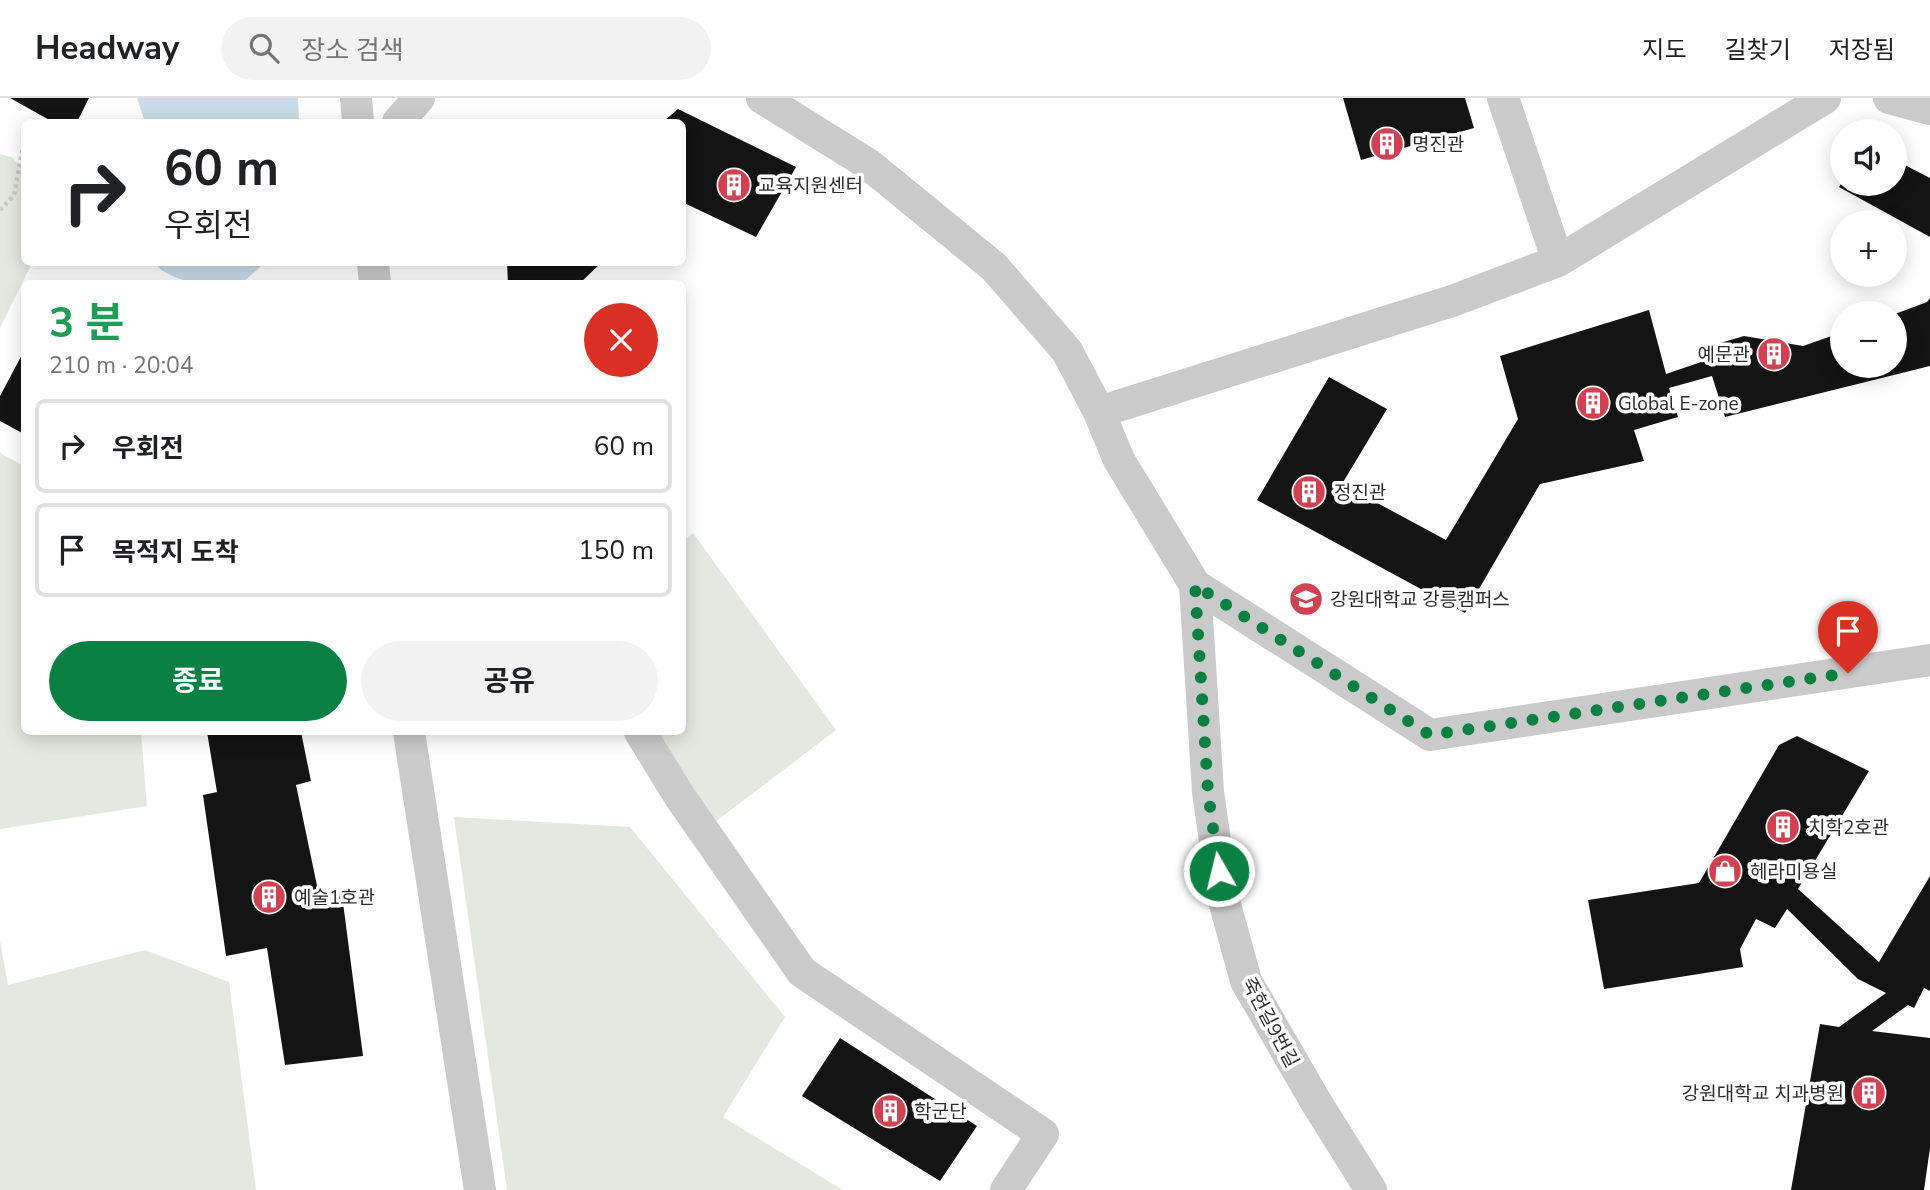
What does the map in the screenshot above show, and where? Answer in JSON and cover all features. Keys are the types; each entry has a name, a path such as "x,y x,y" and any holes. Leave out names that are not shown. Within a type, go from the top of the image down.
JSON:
{"lane":[{"path":"356,98 358,119"},
{"path":"401,119 419,98"},
{"path":"762,98 868,164 994,267 1067,351 1099,412 1119,460 1195,585 1430,735 1930,660"},
{"path":"1503,98 1558,261"},
{"path":"1099,412 1452,301 1558,261 1825,98"},
{"path":"1889,98 1930,109"},
{"name":"죽헌길9번길","path":"1195,585 1208,792 1223,897 1246,981 1371,1190"},
{"path":"410,735 480,1190"},
{"path":"642,735 680,797 802,972 1043,1134 1006,1190"}],"path":[{"path":"0,211 14,195 21,158"}],"shaded area":[{"path":"0,154 12,157 21,168 21,266 31,266 24,280 21,280 21,285 0,328"},
{"path":"0,453 21,464 21,735 141,735 147,806 0,829"},
{"path":"693,533 836,730 715,822 656,735 686,735 686,539"},
{"path":"454,817 630,827 785,1017 723,1117 843,1190 507,1190"},
{"path":"0,941 8,985 145,950 229,982 256,1190 0,1190"}],"water":[{"path":"137,98 298,98 299,119 144,119"},
{"path":"158,266 262,266 244,280 185,280"}],"building":[{"path":"10,98 89,98 78,119 48,119"},
{"name":"명진관","path":"1343,98 1465,98 1474,128 1361,160"},
{"name":"교육지원센터","path":"678,109 796,167 756,237 686,204 686,119 666,119"},
{"path":"1907,166 1930,178 1930,237 1907,224 1907,210 1881,210 1855,196 1907,196"},
{"path":"507,266 598,266 583,280 508,280"},
{"path":"1930,298 1930,366 1907,372 1907,310 1927,302"},
{"path":"1649,310 1666,374 1707,360 1703,348 1744,336 1803,346 1830,337 1830,378 1882,378 1725,417 1712,376 1669,388 1678,417 1634,430 1644,461 1540,484 1465,613 1257,500 1329,377 1387,409 1342,484 1446,540 1518,419 1500,356"},
{"path":"21,357 21,432 0,421 0,396"},
{"name":"예술1호관","path":"208,735 302,735 311,781 296,785 320,900 342,895 363,1056 285,1065 267,948 226,956 203,795 217,792"},
{"path":"1797,736 1869,771 1798,889 1879,962 1930,876 1930,991 1924,988 1914,1008 1908,1005 1872,1031 1930,1038 1930,1148 1924,1190 1791,1190 1820,1024 1839,1027 1886,993 1858,979 1787,909 1775,928 1756,919 1740,949 1743,967 1604,989 1588,900 1699,883 1779,745"},
{"name":"학군단","path":"840,1038 977,1126 940,1181 802,1096"}],"place":[{"name":"명진관","path":"1387,144"},
{"name":"교육지원센터","path":"734,185"},
{"name":"예문관","path":"1774,354"},
{"name":"Global E-zone","path":"1593,403"},
{"name":"정진관","path":"1309,492"},
{"name":"강원대학교 강릉캠퍼스","path":"1306,599"},
{"name":"치학2호관","path":"1783,827"},
{"name":"헤라미용실","path":"1725,871"},
{"name":"예술1호관","path":"269,897"},
{"name":"강원대학교 치과병원","path":"1869,1093"},
{"name":"학군단","path":"890,1111"}],"route":[{"path":"1219,871 1208,792 1195,585 1430,735 1848,673"}]}
